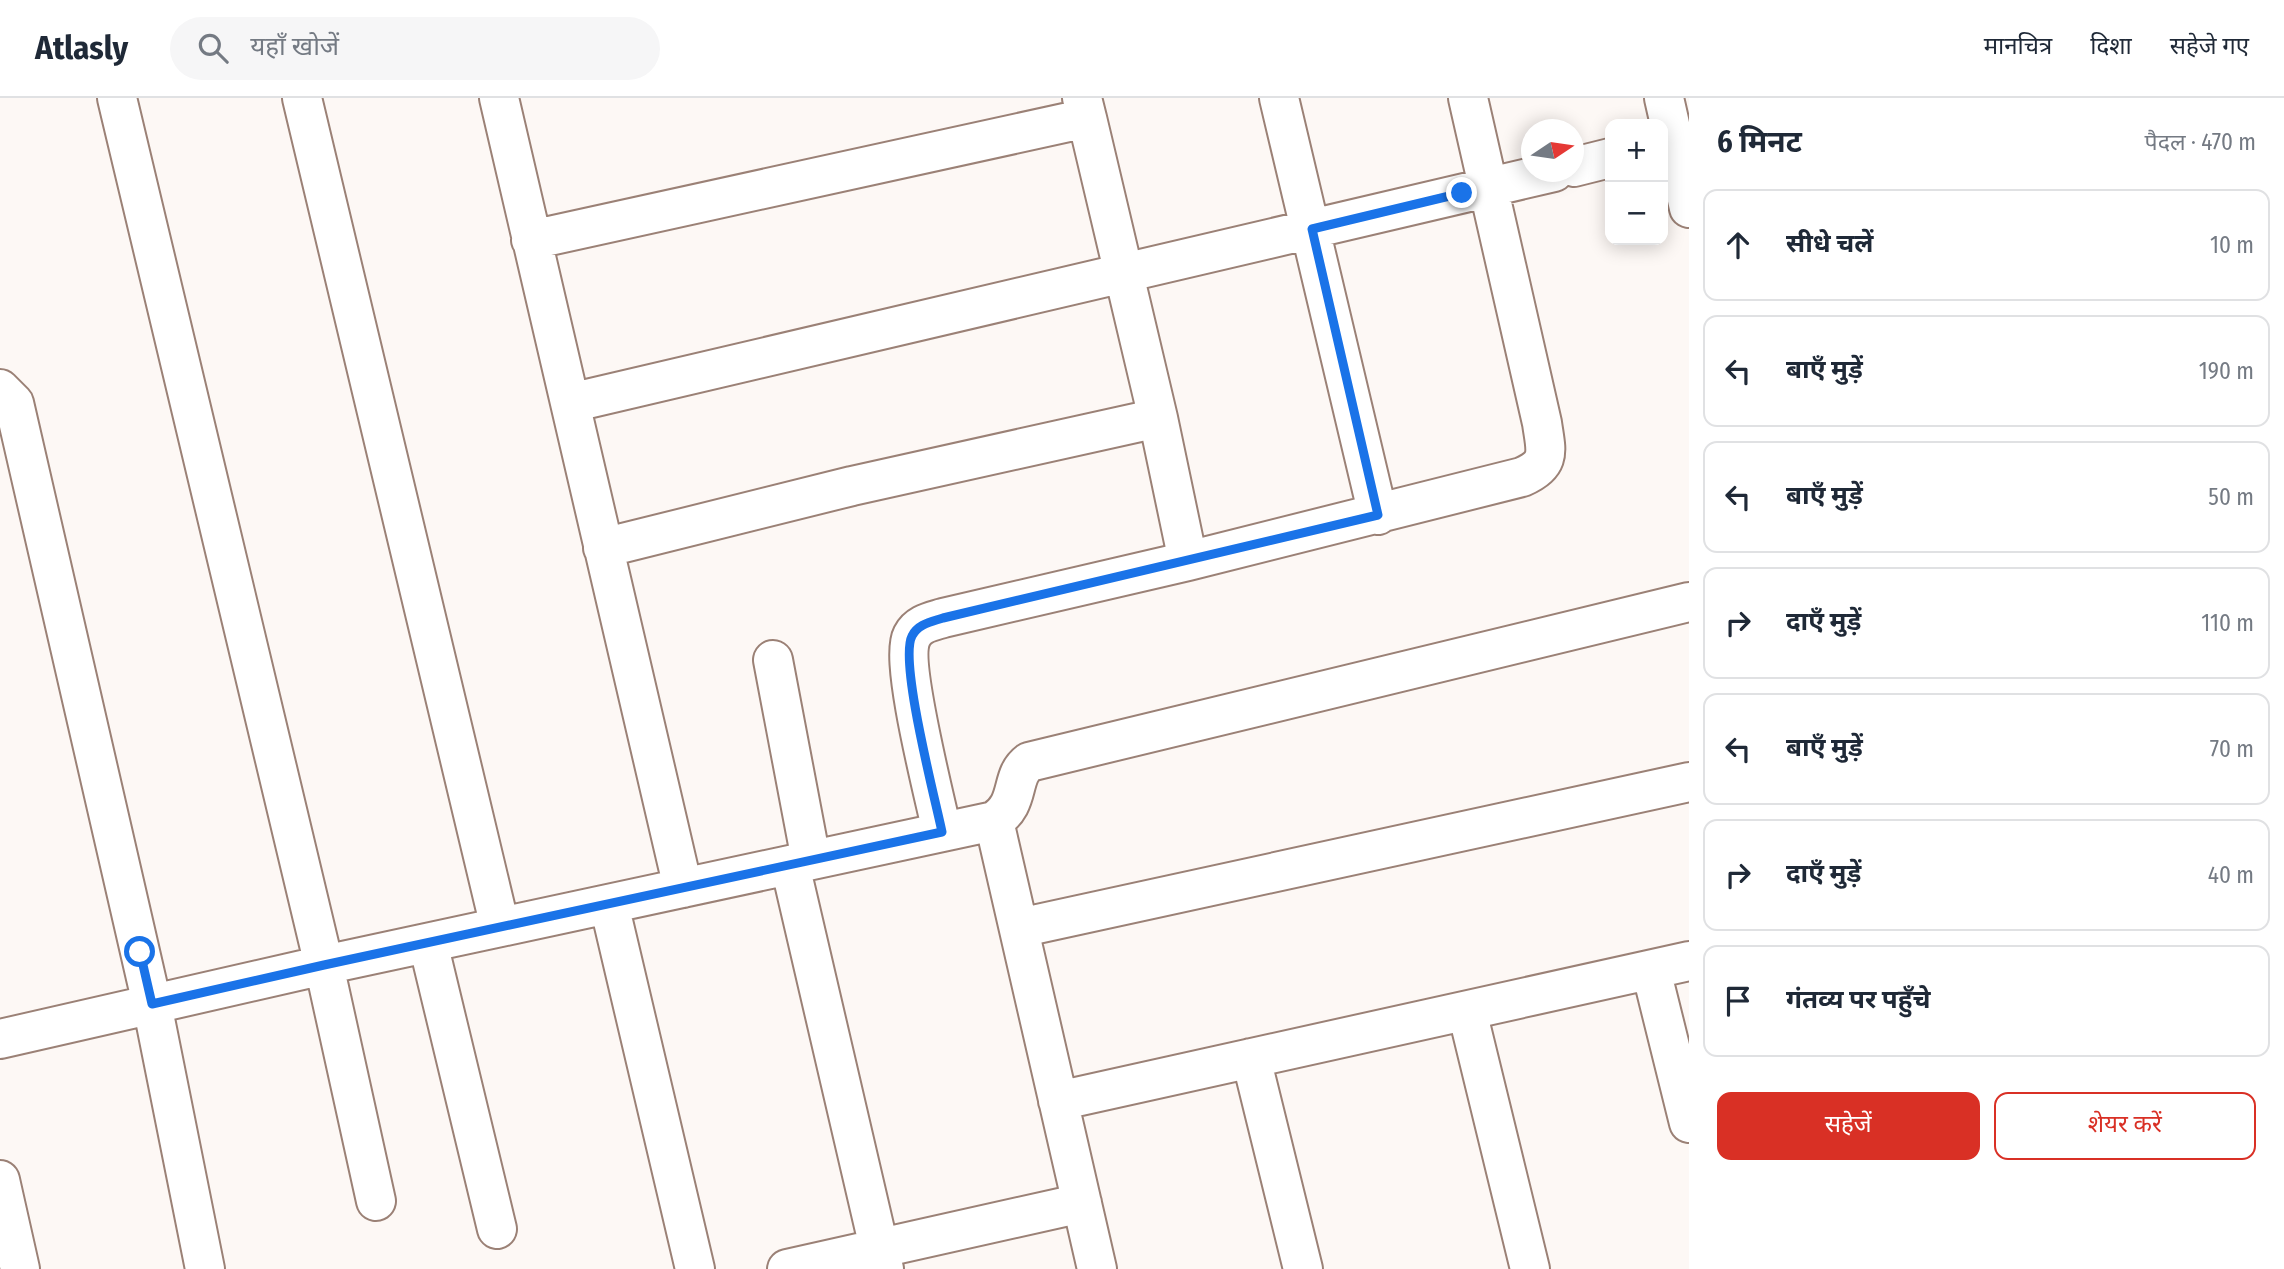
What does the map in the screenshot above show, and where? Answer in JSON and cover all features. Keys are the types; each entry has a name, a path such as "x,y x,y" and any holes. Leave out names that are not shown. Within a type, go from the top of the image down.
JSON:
{"street":[{"path":"117,98 324,965 376,1202"},
{"path":"302,98 500,927"},
{"path":"499,98 683,888"},
{"path":"1279,98 1378,515"},
{"path":"942,832 909,675 910,638 919,626 943,618 1378,515 1522,477 1533,472 1545,460 1542,423 1468,98"},
{"path":"1664,98 1689,208"},
{"path":"531,240 1085,108 1158,418 1188,561"},
{"path":"1584,164 1605,159"},
{"path":"570,403 1521,179"},
{"path":"0,389 14,403 152,1004 205,1269"},
{"path":"603,548 852,486 1158,418"},
{"path":"0,1038 324,965 994,821 1003,816 1012,803 1020,771 1029,762 1689,602"},
{"path":"773,660 800,863 882,1259"},
{"path":"1019,928 1689,782"},
{"path":"994,821 1097,1269"},
{"path":"609,904 695,1269"},
{"path":"428,943 498,1230"},
{"path":"1058,1101 1689,961"},
{"path":"1651,970 1689,1123"},
{"path":"1467,1011 1530,1269"},
{"path":"1251,1058 1303,1269"},
{"path":"0,1180 11,1249"},
{"path":"787,1269 882,1259 1082,1203"}],"route":[{"path":"140,952 152,1004 942,832 909,675 910,638 919,626 943,618 1378,515 1312,229 1462,193"}]}
